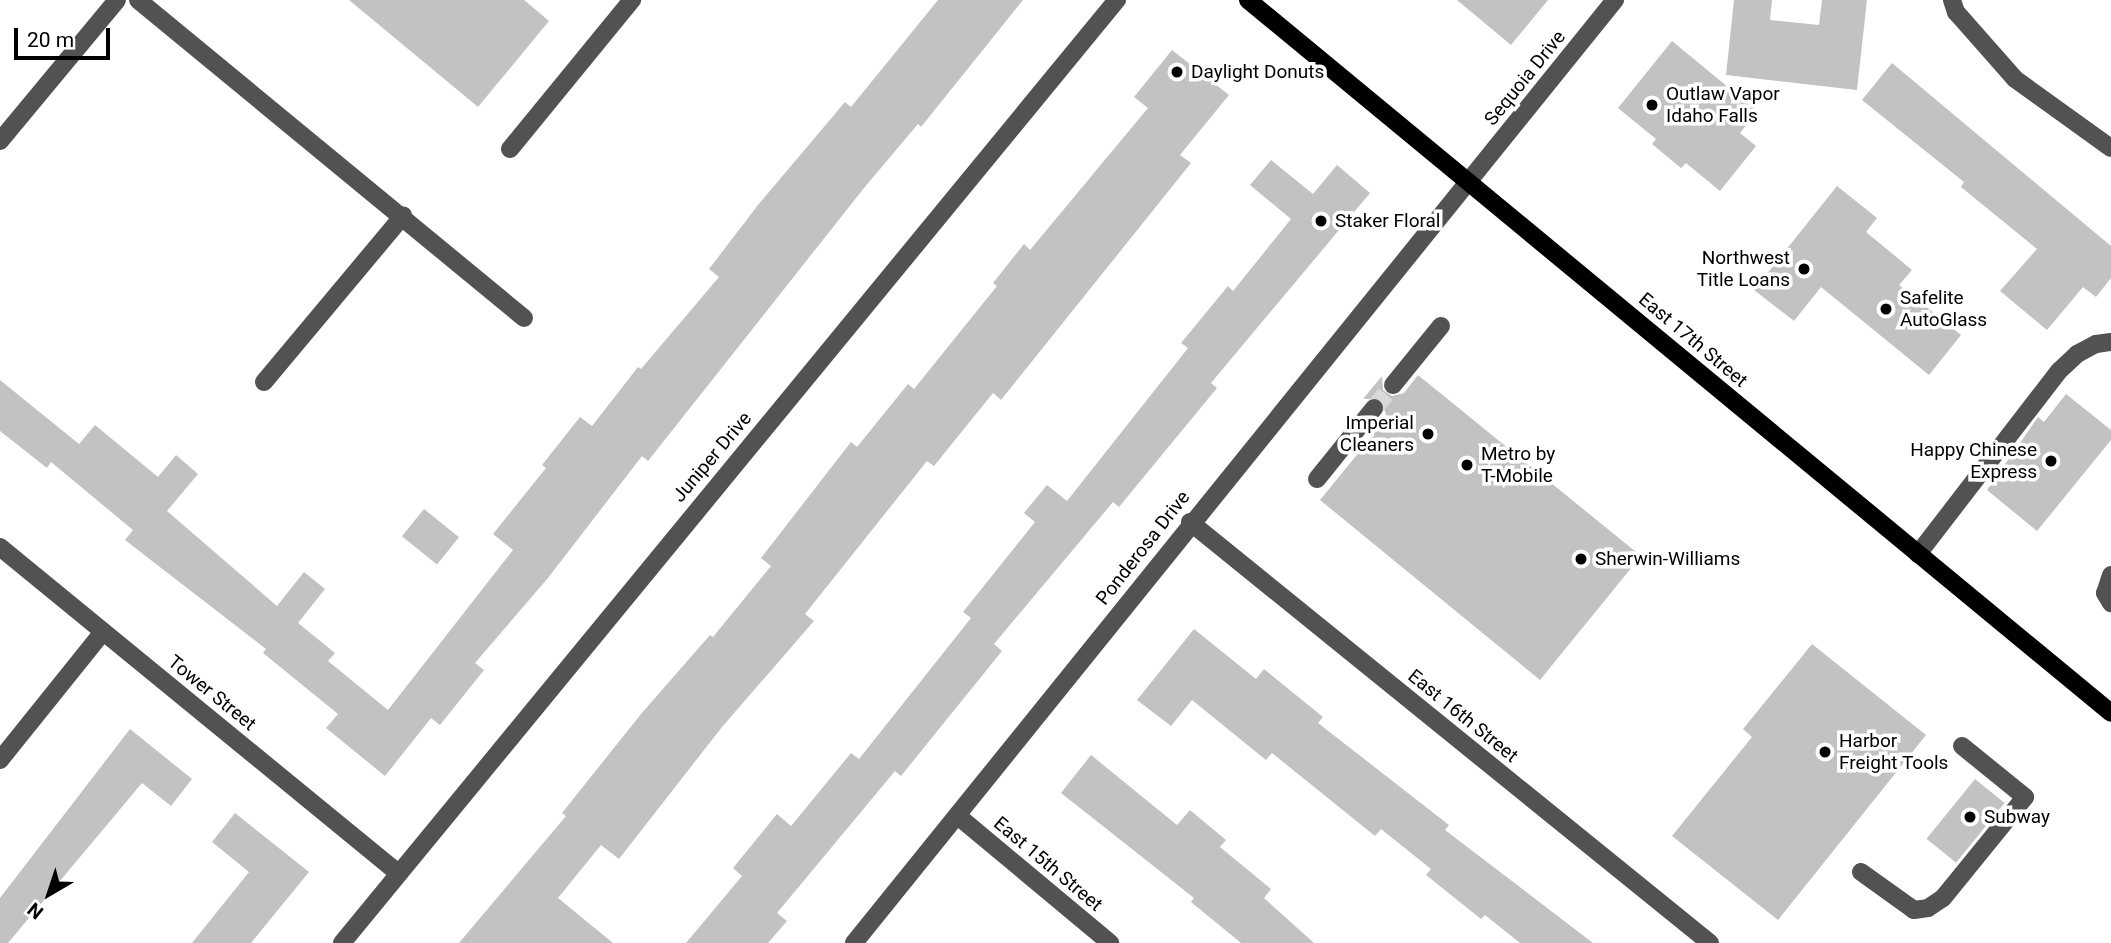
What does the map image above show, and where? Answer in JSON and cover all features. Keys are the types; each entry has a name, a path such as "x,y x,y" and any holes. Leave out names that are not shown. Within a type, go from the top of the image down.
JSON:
{"main road":[{"name":"East 17th Street","path":"1248,0 2111,713"}],"street":[{"path":"0,141 117,0"},
{"path":"138,0 524,318"},
{"path":"510,149 632,0"},
{"name":"Juniper Drive","path":"342,943 397,872 1117,0"},
{"name":"Sequoia Drive","path":"1468,182 1615,0"},
{"path":"1952,0 1956,12 2015,79 2111,148"},
{"name":"Ponderosa Drive","path":"854,943 959,817 1190,522 1468,182"},
{"path":"264,382 403,216"},
{"path":"1393,385 1441,326"},
{"path":"1919,554 2059,371 2077,354 2096,344 2111,342"},
{"path":"1317,479 1374,408"},
{"name":"East 16th Street","path":"1190,522 1710,943"},
{"name":"Tower Street","path":"0,547 397,872"},
{"path":"2111,575 2105,593 2111,603"},
{"path":"0,760 103,632"},
{"path":"1861,872 1914,910 1928,908 1943,898 2025,797 1962,746"},
{"name":"East 15th Street","path":"959,817 1110,943"}],"building":[{"path":"349,0 524,0 549,21 478,107"},
{"path":"938,0 1023,0 921,127 918,124 864,188 648,461 642,456 548,578 475,663 484,670 440,725 431,718 385,776 326,728 338,714 263,653 266,649 125,540 133,530 51,462 47,468 0,431 0,380 79,444 95,425 158,477 176,455 198,474 167,511 277,606 304,572 325,589 298,623 335,653 328,661 388,710 513,550 493,534 546,468 542,465 580,417 592,426 638,367 641,369 719,277 709,269 758,205 845,102 851,107"},
{"path":"1457,0 1548,0 1511,45"},
{"path":"1734,0 1772,0 1770,20 1819,25 1822,0 1867,0 1857,90 1726,75"},
{"path":"1672,41 1757,111 1740,133 1756,146 1720,191 1686,163 1681,168 1652,144 1656,139 1618,108"},
{"path":"1172,50 1229,95 1180,155 1191,163 1001,400 993,393 934,466 927,461 805,614 814,621 722,727 619,859 601,845 558,898 613,943 459,943 566,816 562,813 641,714 710,635 713,637 771,566 761,558 851,442 857,447 908,384 914,389 997,286 993,283 1024,244 1030,250 1148,108 1134,97"},
{"path":"1892,63 2111,246 2111,278 2096,297 2083,287 2047,330 2000,291 2037,249 1961,187 1964,182 1862,100"},
{"path":"1271,160 1313,194 1337,165 1370,193 1211,383 1217,388 1119,507 1113,502 994,644 1002,651 901,776 895,771 777,913 787,921 768,943 686,943 742,876 733,868 777,814 791,826 851,753 859,759 971,618 963,612 1035,522 1024,513 1047,485 1067,501 1188,348 1181,343 1228,286 1233,291 1291,219 1250,185"},
{"path":"1837,186 1877,218 1866,232 1912,270 1899,285 1961,335 1929,375 1821,287 1794,321 1754,290"},
{"path":"1418,375 1641,556 1540,680 1320,500 1387,418 1381,399 1363,399 1382,376 1383,390 1392,396 1404,393"},
{"path":"2066,394 2111,430 2111,440 2037,531 1987,490 2038,417 2044,422"},
{"path":"424,509 459,537 437,565 402,536"},
{"path":"1194,629 1256,679 1264,669 1323,717 1318,723 1449,825 1445,830 1593,943 1520,943 1485,915 1481,919 1426,875 1431,869 1381,829 1375,836 1272,753 1266,760 1192,700 1171,726 1137,700"},
{"path":"1812,644 1926,735 1778,920 1672,836 1752,737 1743,729"},
{"path":"130,729 192,779 171,806 142,783 8,943 0,943 0,898"},
{"path":"1091,755 1177,825 1190,810 1226,840 1220,847 1271,889 1264,898 1314,943 1241,943 1191,902 1194,898 1061,793"},
{"name":"Subway","path":"1975,779 2005,803 1956,863 1927,839"},
{"path":"235,813 309,872 251,943 192,943 249,872 212,842"}],"tunnel":[{"path":"1374,408 1393,385"}],"place":[{"name":"Daylight Donuts","path":"1177,72"},
{"name":"Outlaw Vapor Idaho Falls","path":"1652,105"},
{"name":"Staker Floral","path":"1321,221"},
{"name":"Northwest Title Loans","path":"1804,269"},
{"name":"Safelite AutoGlass","path":"1886,309"},
{"name":"Imperial Cleaners","path":"1428,434"},
{"name":"Happy Chinese Express","path":"2051,461"},
{"name":"Metro by T-Mobile","path":"1467,465"},
{"name":"Sherwin-Williams","path":"1581,559"},
{"name":"Harbor Freight Tools","path":"1825,752"},
{"name":"Subway","path":"1970,817"}]}
